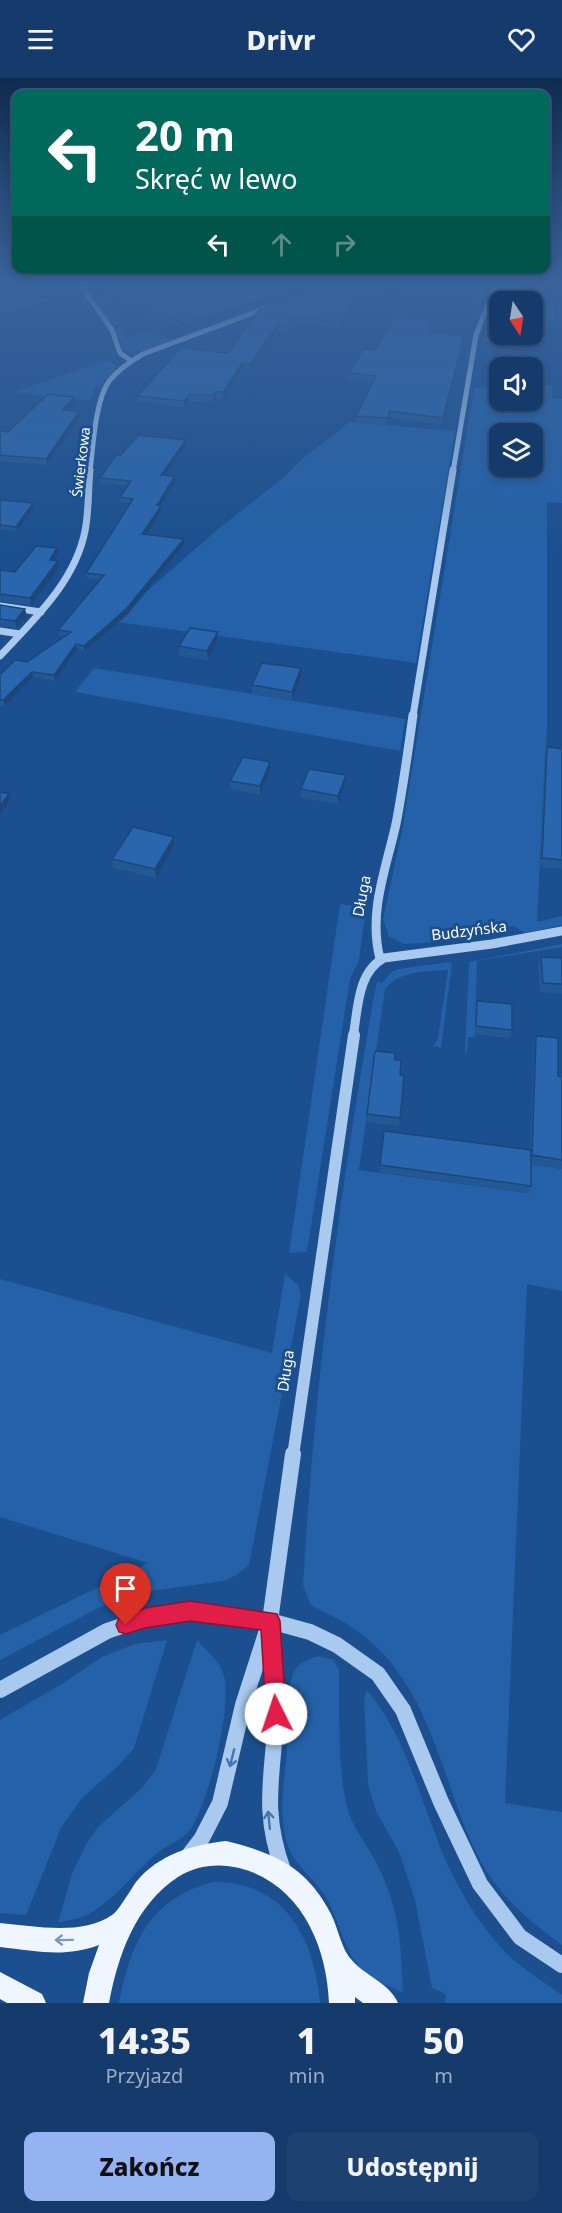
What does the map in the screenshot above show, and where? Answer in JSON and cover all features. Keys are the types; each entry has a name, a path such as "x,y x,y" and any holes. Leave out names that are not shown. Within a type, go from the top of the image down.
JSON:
{"main road":[{"path":"96,2003 103,1964 119,1925 139,1895 176,1865 213,1854 232,1854 268,1865 285,1876 312,1906 326,1931 337,1961 342,2003"},
{"path":"0,1935 60,1941 79,1940 119,1925"},
{"path":"337,1961 355,1982 385,2003"},
{"path":"0,1985 33,2003"}],"street":[{"name":"Świerkowa","path":"0,656 41,612 64,582 77,559 86,530 90,471 102,393 116,374"},
{"name":"Długa","path":"176,1865 200,1843 210,1829 219,1806 242,1706 270,1621 347,1073 363,983 368,971 380,959 376,949 374,926 397,822 470,374"},
{"path":"0,606 41,612"},
{"path":"0,631 20,634"},
{"name":"Budzyńska","path":"380,959 562,932"},
{"path":"0,1690 107,1631 145,1618 190,1611 270,1621 310,1632 337,1645 378,1674 402,1710 441,1802 480,1884 520,1937 562,1965"},
{"name":"Długa","path":"270,1621 276,1714 268,1810 274,1847 285,1876"}],"shaded area":[{"path":"67,374 111,374 100,386 95,386 91,401 14,392"},
{"path":"543,385 552,385 552,398 562,399 562,503 547,502 547,728 537,922 562,916 562,925 525,933 514,926 448,934 441,942 404,944 389,937 383,919 402,831 474,388 489,386 489,411 543,411"},
{"path":"350,422 455,431 416,663 117,622 146,592 217,530"},
{"path":"94,668 405,719 400,751 75,692"},
{"path":"340,904 366,908 359,960 350,979 307,1252 289,1253"},
{"path":"562,944 562,947 477,961 475,1037 468,1037 467,1053 465,1052 469,962"},
{"path":"452,963 441,1048 434,1046 438,1038 448,970 406,975 398,978 385,989 359,1170 528,1193 529,1164 562,1169 562,1291 527,1284 505,1803 562,1812 562,1945 538,1927 506,1897 480,1860 460,1814 425,1719 395,1668 365,1637 342,1621 311,1605 303,1585 314,1436 330,1287 362,1065 377,982 382,983 391,972 398,969"},
{"path":"285,1274 298,1285 301,1295 249,1565 237,1575 223,1581 151,1591 100,1607 0,1660 0,1635 148,1563 0,1517 0,1279 272,1353"},
{"path":"167,1640 134,1748 118,1766 82,1798 61,1828 26,1915 0,1913 0,1720 65,1682 102,1657 135,1644"},
{"path":"197,1640 221,1668 226,1695 221,1735 211,1779 197,1817 188,1833 154,1856 109,1900 85,1916 58,1923 72,1874 86,1844 98,1827 142,1788 156,1769"},
{"path":"318,1656 334,1660 339,1670 340,1757 347,1807 385,1881 395,1912 400,1942 403,1993 370,1977 358,1966 324,1894 295,1860 288,1846 282,1809 287,1747 288,1691 297,1667"},
{"path":"367,1690 394,1730 404,1751 447,1863 466,1899 489,1934 507,1954 562,1995 562,2003 445,2003 446,1994 432,1988 415,1900 399,1852 376,1811 368,1785 364,1698"},
{"path":"213,1882 238,1884 259,1891 277,1903 291,1918 311,1957 320,2003 119,2003 129,1961 146,1926 173,1899 191,1889"}],"building":[{"path":"157,374 235,374 223,392 215,392 213,395 189,395 184,401 137,396"},
{"path":"357,374 454,374 443,418 390,411 388,418 356,416 376,376"},
{"path":"48,394 74,397 63,410 79,412 46,459 0,455 0,431 8,432"},
{"path":"138,435 186,440 161,475 175,476 157,505 161,506 142,534 184,539 126,609 84,646 76,644 54,675 32,672 3,700 0,700 0,675 15,660 27,662 71,632 58,630 104,575 86,573 133,499 120,497 131,481 100,478 116,455 121,455"},
{"path":"0,500 33,503 16,527 0,525"},
{"path":"36,546 57,548 50,560 58,561 30,598 0,594 0,570 15,572"},
{"path":"0,605 25,609 15,621 0,619"},
{"path":"190,628 218,632 207,651 179,646"},
{"path":"262,663 301,668 292,692 252,685"},
{"path":"547,747 562,749 562,860 542,858"},
{"path":"243,757 270,762 260,786 230,781"},
{"path":"309,769 346,775 338,796 301,789"},
{"path":"0,792 9,794 0,806"},
{"path":"133,827 174,837 155,869 112,859"},
{"path":"541,957 562,958 562,984 543,983"},
{"path":"477,1001 512,1004 512,1030 476,1026"},
{"path":"536,1036 558,1038 558,1076 562,1077 562,1160 532,1155"},
{"path":"375,1051 395,1053 395,1060 401,1060 400,1075 404,1076 400,1118 367,1114"},
{"path":"384,1131 531,1150 531,1186 380,1165"}],"route":[{"path":"126,1625 145,1618 190,1611 270,1621 276,1714"}]}
